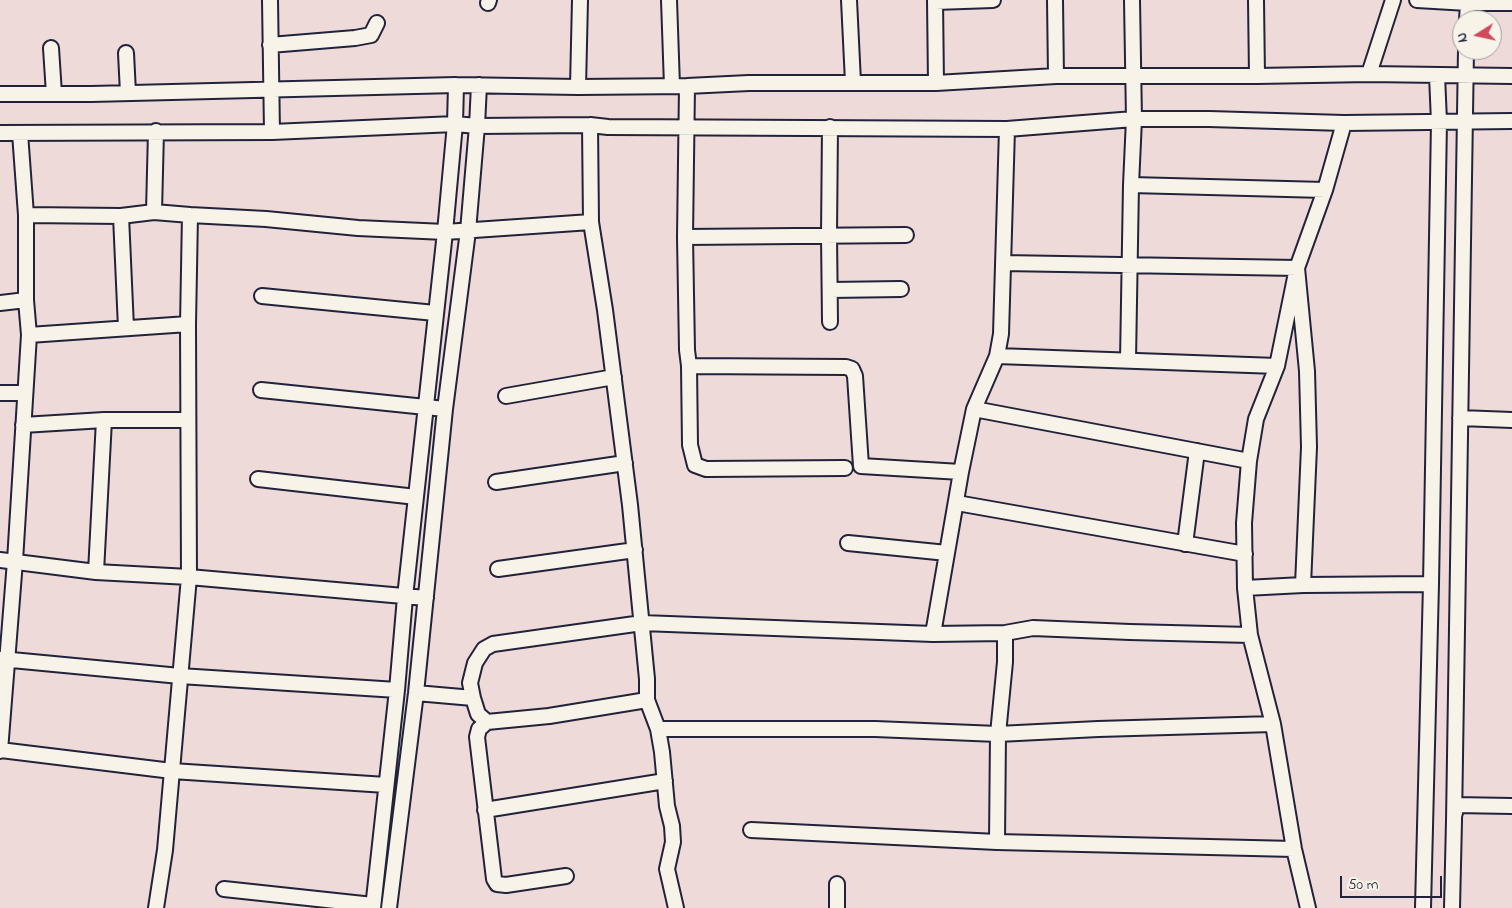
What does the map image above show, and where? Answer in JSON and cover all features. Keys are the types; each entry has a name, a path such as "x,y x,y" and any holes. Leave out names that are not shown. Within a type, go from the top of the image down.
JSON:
{"street":[{"path":"267,0 272,132"},
{"path":"578,87 580,0"},
{"path":"669,0 672,86"},
{"path":"849,0 853,82"},
{"path":"936,83 935,1 993,0"},
{"path":"1055,0 1056,76"},
{"path":"1128,360 1134,119 1132,0"},
{"path":"1256,0 1257,76"},
{"path":"1369,74 1393,0"},
{"path":"1417,0 1512,3"},
{"path":"1468,3 1468,10"},
{"path":"270,45 371,35 376,24"},
{"path":"51,48 54,94"},
{"path":"126,53 128,93"},
{"path":"1452,908 1465,60"},
{"path":"0,94 128,93 456,85 578,87 687,86 749,83 936,83 1056,76 1369,74 1512,76"},
{"path":"1423,908 1439,122 1437,75"},
{"path":"224,889 373,906 397,690 404,597 445,232 455,124 456,85"},
{"path":"388,908 416,693 445,409 468,231 479,85"},
{"path":"687,86 685,237 687,350 690,445 694,466 706,469 845,468"},
{"path":"0,133 272,132 455,124 477,126 590,125 608,127 1007,128 1134,119 1344,122 1512,121"},
{"path":"1308,908 1294,849 1273,724 1250,634 1245,588 1244,523 1249,461 1256,419 1277,366 1297,268 1325,190 1344,122"},
{"path":"590,125 591,222 606,310 625,463 642,623 647,700 658,729 667,806 672,826 673,842 667,869 676,908"},
{"path":"830,127 830,322"},
{"path":"933,634 974,409 998,356 1001,334 1007,128"},
{"path":"154,212 156,131"},
{"path":"20,133 26,215 26,300 29,335 15,561 4,659 0,751 172,771 386,785"},
{"path":"1131,185 1325,190"},
{"path":"26,215 121,216 154,212 266,219 358,228 445,232 591,222"},
{"path":"156,908 172,771 189,577 188,324 190,215"},
{"path":"121,216 126,328"},
{"path":"685,237 906,235"},
{"path":"1003,263 1297,268"},
{"path":"1297,268 1307,371 1309,447 1303,585"},
{"path":"830,290 901,289"},
{"path":"262,296 435,312"},
{"path":"0,303 26,300"},
{"path":"29,335 188,324"},
{"path":"998,356 1277,366"},
{"path":"689,366 846,367 852,369 855,376 861,466 961,472"},
{"path":"506,396 614,377"},
{"path":"262,390 445,409"},
{"path":"0,393 25,392"},
{"path":"974,409 1249,461"},
{"path":"1460,418 1512,420"},
{"path":"24,425 104,420 188,420"},
{"path":"96,572 104,420"},
{"path":"1186,544 1197,451"},
{"path":"496,482 625,463"},
{"path":"258,479 416,497"},
{"path":"957,503 1245,554"},
{"path":"848,543 947,553"},
{"path":"498,569 634,550"},
{"path":"0,560 96,572 189,577 426,598"},
{"path":"1245,588 1303,585 1431,584"},
{"path":"487,722 478,714 470,683 475,663 484,648 493,644 642,623 933,634 1005,633 1033,628 1250,634"},
{"path":"997,842 998,734 1005,662 1005,633"},
{"path":"4,659 180,676 397,690"},
{"path":"416,693 473,698"},
{"path":"566,876 506,885 497,884 494,879 477,737 479,729 487,722 549,716 647,700"},
{"path":"658,729 875,729 998,734 1098,728 1273,724"},
{"path":"485,810 665,781"},
{"path":"1454,821 1455,805 1512,806"},
{"path":"751,830 997,842 1294,849"},
{"path":"837,884 837,908"}]}
